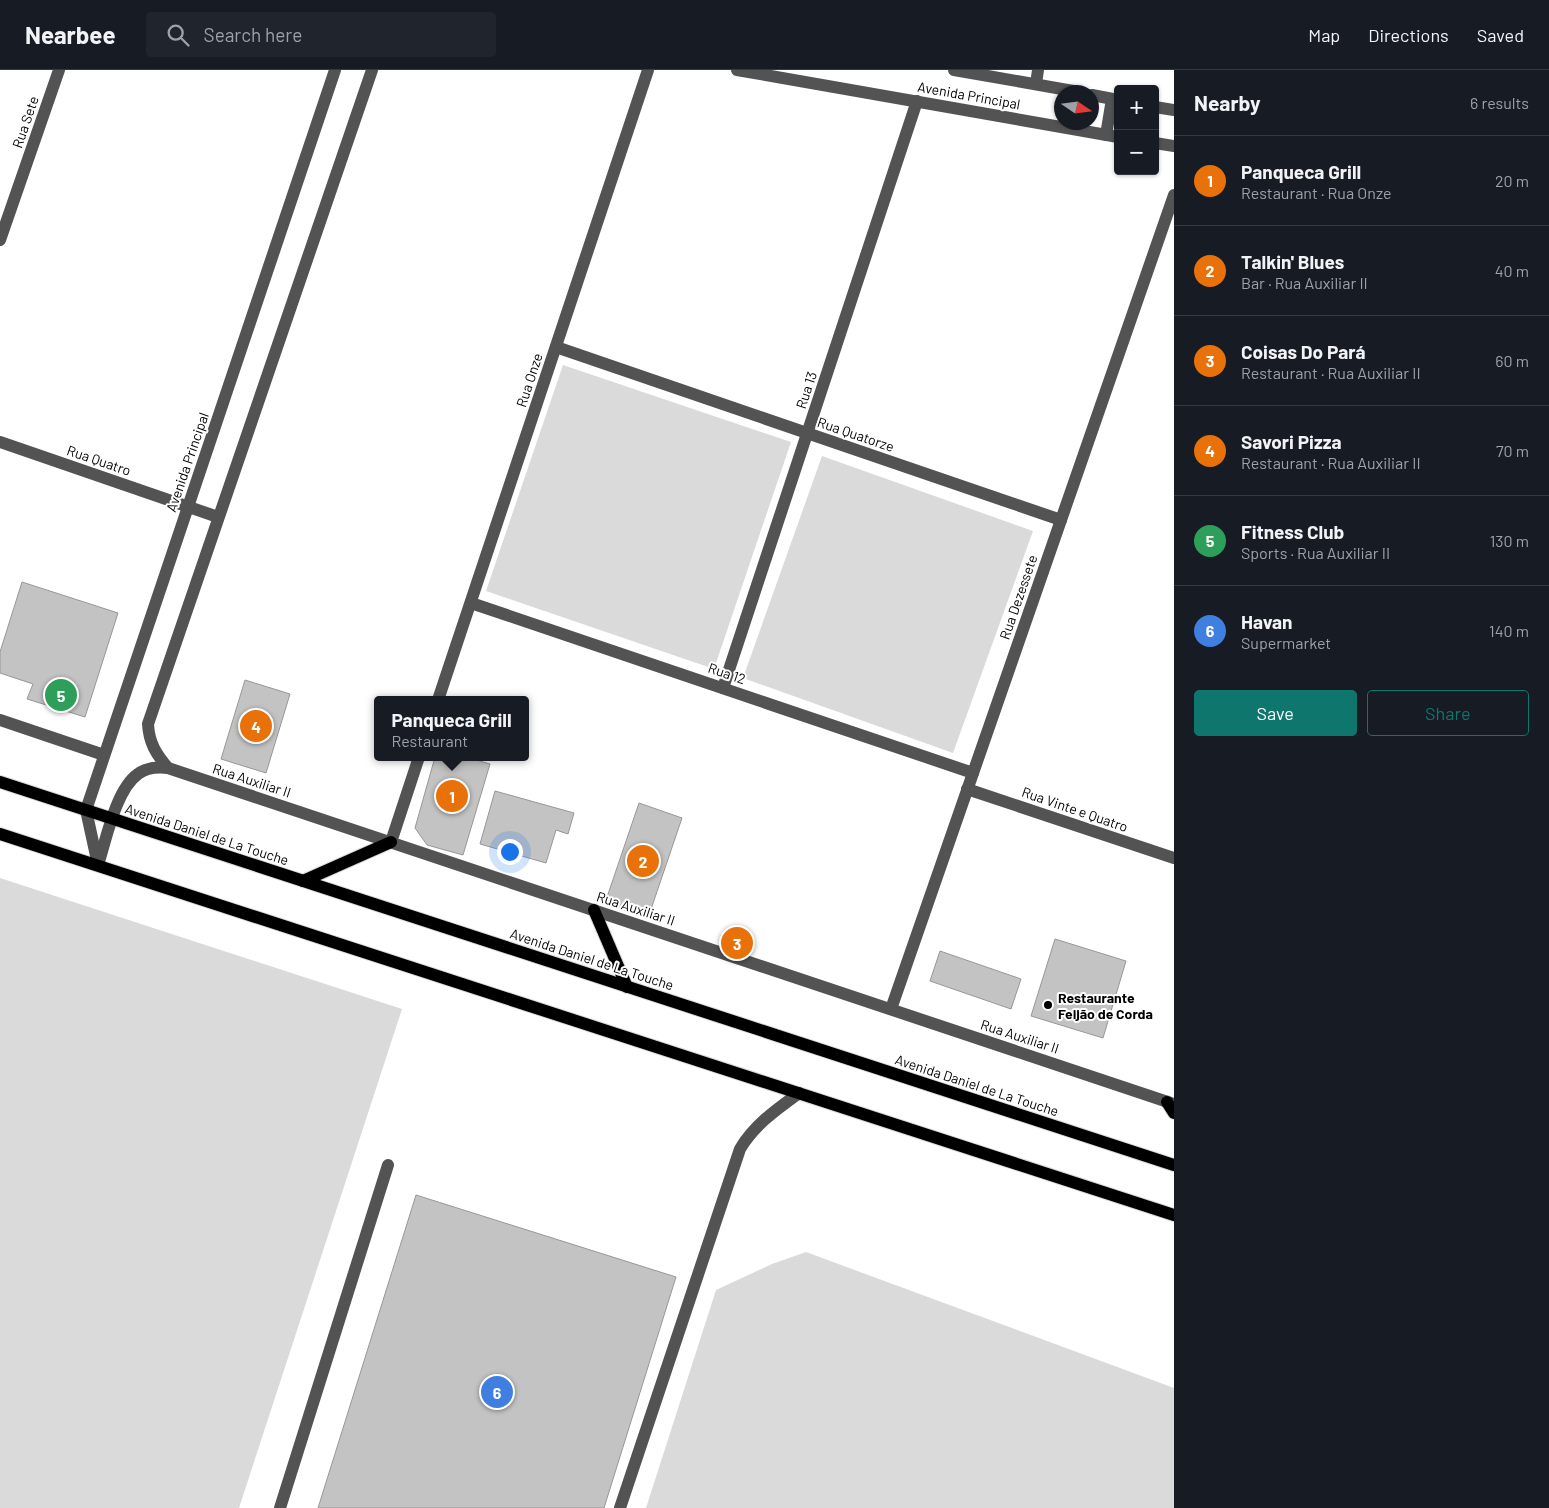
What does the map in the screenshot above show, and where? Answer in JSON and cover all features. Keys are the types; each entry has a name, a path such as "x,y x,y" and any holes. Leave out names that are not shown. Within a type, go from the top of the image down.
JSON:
{"main road":[{"name":"Avenida Daniel de La Touche","path":"0,782 1174,1164"},
{"path":"0,834 1174,1215"},
{"path":"303,881 391,842"},
{"path":"594,910 627,987"},
{"path":"1171,1103 1174,1113"}],"street":[{"name":"Rua Sete","path":"0,240 59,70"},
{"name":"Avenida Principal","path":"86,810 335,70"},
{"path":"168,768 151,744 148,724 372,70"},
{"name":"Rua Onze","path":"439,696 648,70"},
{"name":"Avenida Principal","path":"737,70 1112,136 1114,111"},
{"name":"Avenida Principal","path":"954,70 1054,87"},
{"path":"1036,84 1038,70"},
{"name":"Avenida Principal","path":"1099,96 1114,99"},
{"name":"Rua 13","path":"723,688 917,101"},
{"path":"1159,108 1174,110"},
{"path":"1159,144 1174,146"},
{"name":"Rua Dezessete","path":"891,1009 1174,195"},
{"name":"Rua Quatorze","path":"556,347 1061,520"},
{"name":"Rua Quatro","path":"0,442 218,517"},
{"name":"Rua 12","path":"471,603 973,772"},
{"path":"0,720 104,755"},
{"path":"391,842 418,761"},
{"name":"Rua Auxiliar II","path":"98,865 123,792 133,778 149,769 168,768 1171,1103"},
{"name":"Rua Vinte e Quatro","path":"968,789 1174,858"},
{"path":"86,810 98,865"},
{"path":"620,1508 740,1149 753,1130 776,1109 799,1093"},
{"path":"280,1508 388,1165"}],"shaded area":[{"path":"563,365 791,442 714,669 486,591"},
{"path":"822,456 1033,531 953,753 743,678"},
{"path":"0,878 402,1009 239,1508 0,1508"},
{"path":"806,1252 1174,1388 1174,1508 646,1508 716,1290 772,1264"}],"building":[{"path":"22,582 118,613 85,717 27,699 33,684 0,673 0,652"},
{"path":"245,680 290,694 266,773 221,759"},
{"path":"434,761 480,761 490,764 463,855 427,845 415,828"},
{"path":"495,791 574,813 568,834 556,830 546,863 480,844"},
{"path":"639,803 682,818 648,918 605,903"},
{"path":"1055,939 1126,961 1103,1038 1031,1016"},
{"path":"940,951 1021,979 1011,1009 930,981"},
{"path":"416,1195 676,1277 604,1508 318,1508"}],"place":[{"name":"Fitness Club","path":"61,695"},
{"name":"Savori Pizza","path":"256,726"},
{"name":"Panqueca Grill","path":"452,796"},
{"name":"Talkin' Blues","path":"643,861"},
{"name":"Coisas Do Pará","path":"737,943"},
{"name":"Restaurante Feijão de Corda","path":"1048,1005"},
{"name":"Havan","path":"497,1392"}]}
